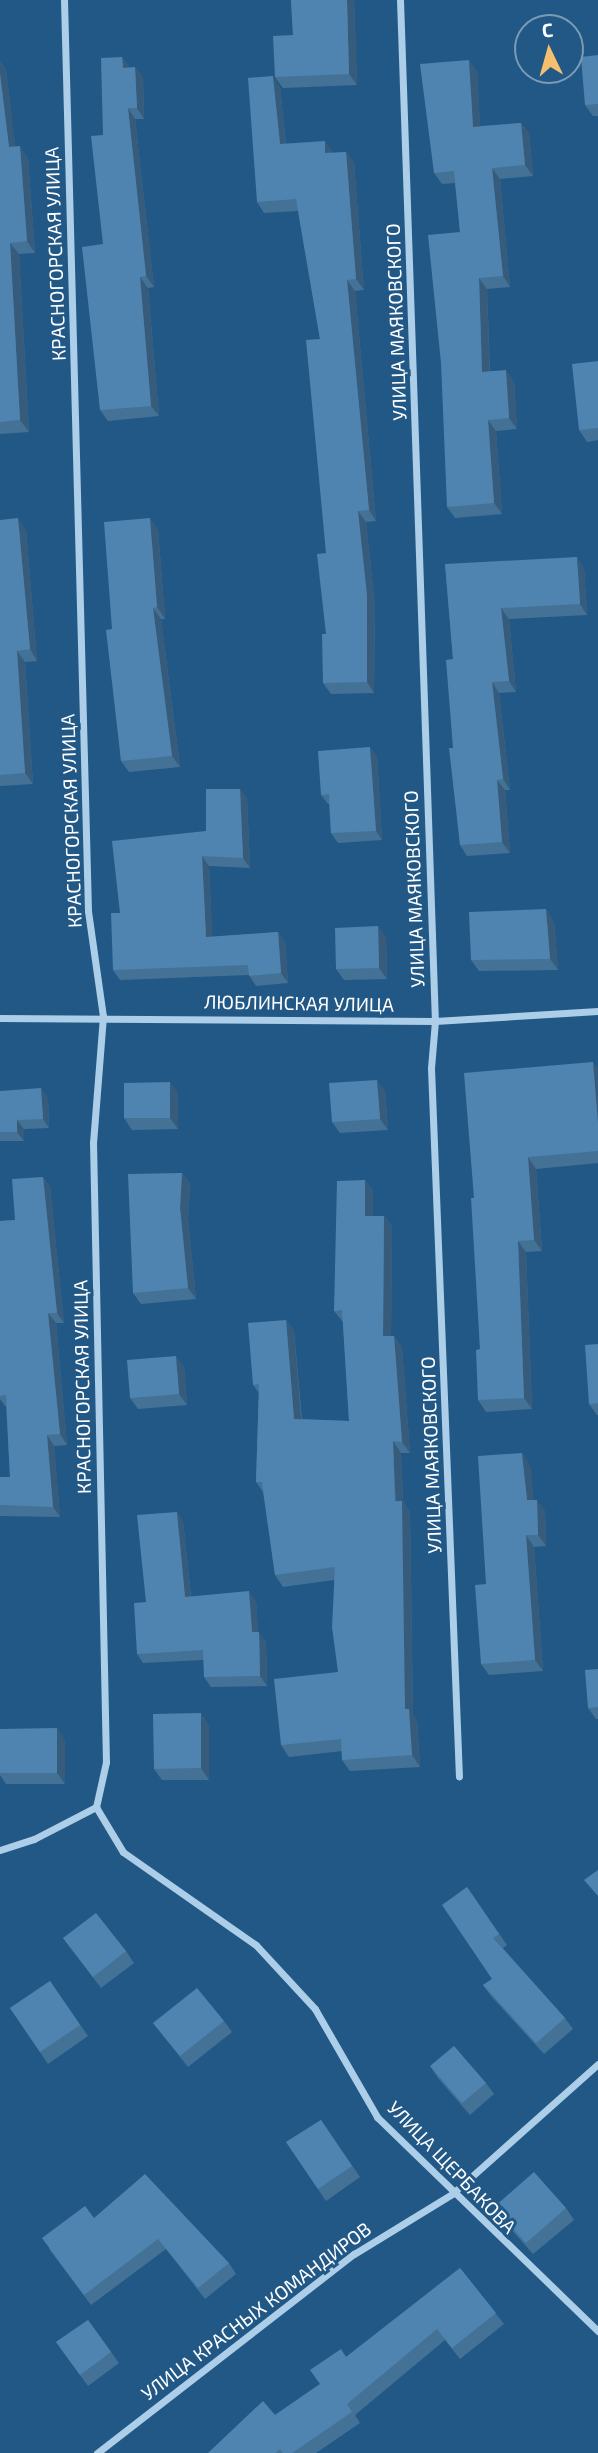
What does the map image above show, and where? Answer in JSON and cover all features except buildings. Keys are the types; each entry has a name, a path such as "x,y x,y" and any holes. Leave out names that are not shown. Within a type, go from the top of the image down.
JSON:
{"street":[{"name":"КРАСНОГОРСКАЯ УЛИЦА","path":"64,0 88,911 103,1016 93,1142 107,1762 96,1807"},
{"name":"УЛИЦА МАЯКОВСКОГО","path":"401,0 435,1021 431,1068 459,1776"},
{"name":"ЛЮБЛИНСКАЯ УЛИЦА","path":"0,1018 103,1016 435,1021 598,1011"},
{"path":"0,1850 96,1807"},
{"name":"УЛИЦА ЩЕРБАКОВА","path":"96,1807 123,1852 256,1945 315,2009 377,2117 452,2194 598,2331"},
{"name":"УЛИЦА КРАСНЫХ КОМАНДИРОВ","path":"97,2453 354,2254 452,2194 598,2064"}]}
